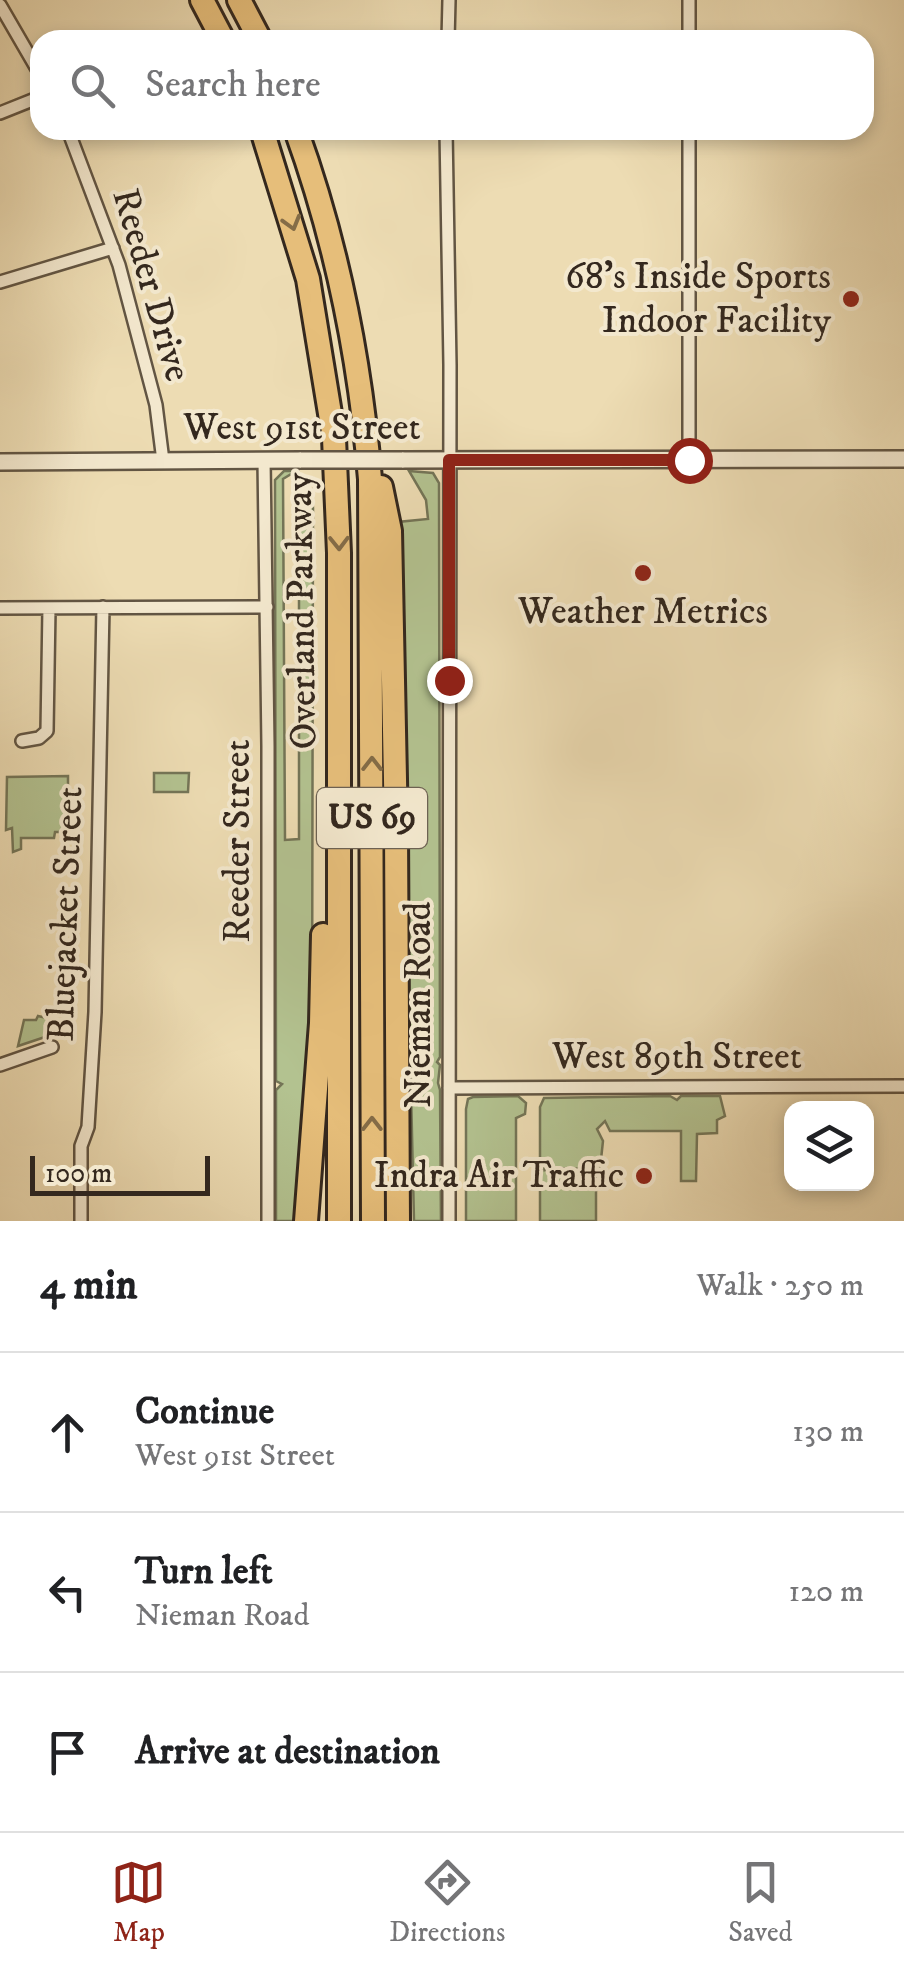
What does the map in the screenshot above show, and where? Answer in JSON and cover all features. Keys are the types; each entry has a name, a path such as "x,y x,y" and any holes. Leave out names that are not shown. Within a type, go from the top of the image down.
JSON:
{"highway":[{"path":"202,0 217,30"},
{"path":"239,0 255,30"},
{"name":"Overland Parkway","path":"265,140 308,280 334,438 339,553 339,1221"},
{"name":"Overland Parkway","path":"299,140 343,289 370,479 372,1221"},
{"path":"364,416 390,531 398,1221"},
{"path":"306,1221 322,1024 324,921 338,910"}],"street":[{"path":"448,0 448,30"},
{"path":"689,0 689,30"},
{"path":"0,5 30,57"},
{"path":"0,114 30,101"},
{"name":"Reeder Drive","path":"72,140 113,248 156,405 163,461"},
{"name":"Nieman Road","path":"446,140 448,1221"},
{"path":"689,140 689,460"},
{"path":"0,282 113,248"},
{"name":"West 91st Street","path":"0,462 904,459"},
{"name":"Reeder Street","path":"264,460 268,1221"},
{"name":"Bluejacket Street","path":"81,1221 80,1146 88,1127 95,1012 103,607"},
{"path":"0,608 267,607"},
{"path":"22,741 39,738 47,730 49,608"},
{"path":"0,1066 52,1046"},
{"name":"West 89th Street","path":"450,1088 904,1086"}],"green space":[{"path":"284,471 296,471 283,479 285,840 299,839 299,511 312,491 313,508 312,1060 301,1135 295,1221 276,1221 276,1090 282,1084 276,1081 275,480"},
{"path":"409,471 433,473 439,483 437,1062 441,1221 414,1221 398,522 428,519 426,500"},
{"path":"154,773 189,773 188,792 154,792"},
{"path":"68,776 68,832 55,832 54,838 21,838 21,849 13,852 12,828 6,830 7,777"},
{"path":"38,1016 51,1019 48,1036 18,1046 24,1020 36,1020"},
{"path":"518,1096 526,1103 525,1114 516,1118 516,1221 466,1221 466,1109 468,1099"},
{"path":"670,1096 677,1100 681,1096 720,1096 725,1116 717,1120 717,1133 697,1134 696,1181 681,1181 681,1131 610,1131 605,1121 597,1129 603,1141 600,1169 540,1168 540,1107 544,1098"},
{"path":"540,1170 596,1171 596,1221 540,1221"}],"place":[{"name":"68's Inside Sports Indoor Facility","path":"851,299"},
{"name":"Weather Metrics","path":"643,573"},
{"name":"Indra Air Traffic","path":"644,1176"}],"route":[{"path":"449,680 449,460 689,460"}]}
